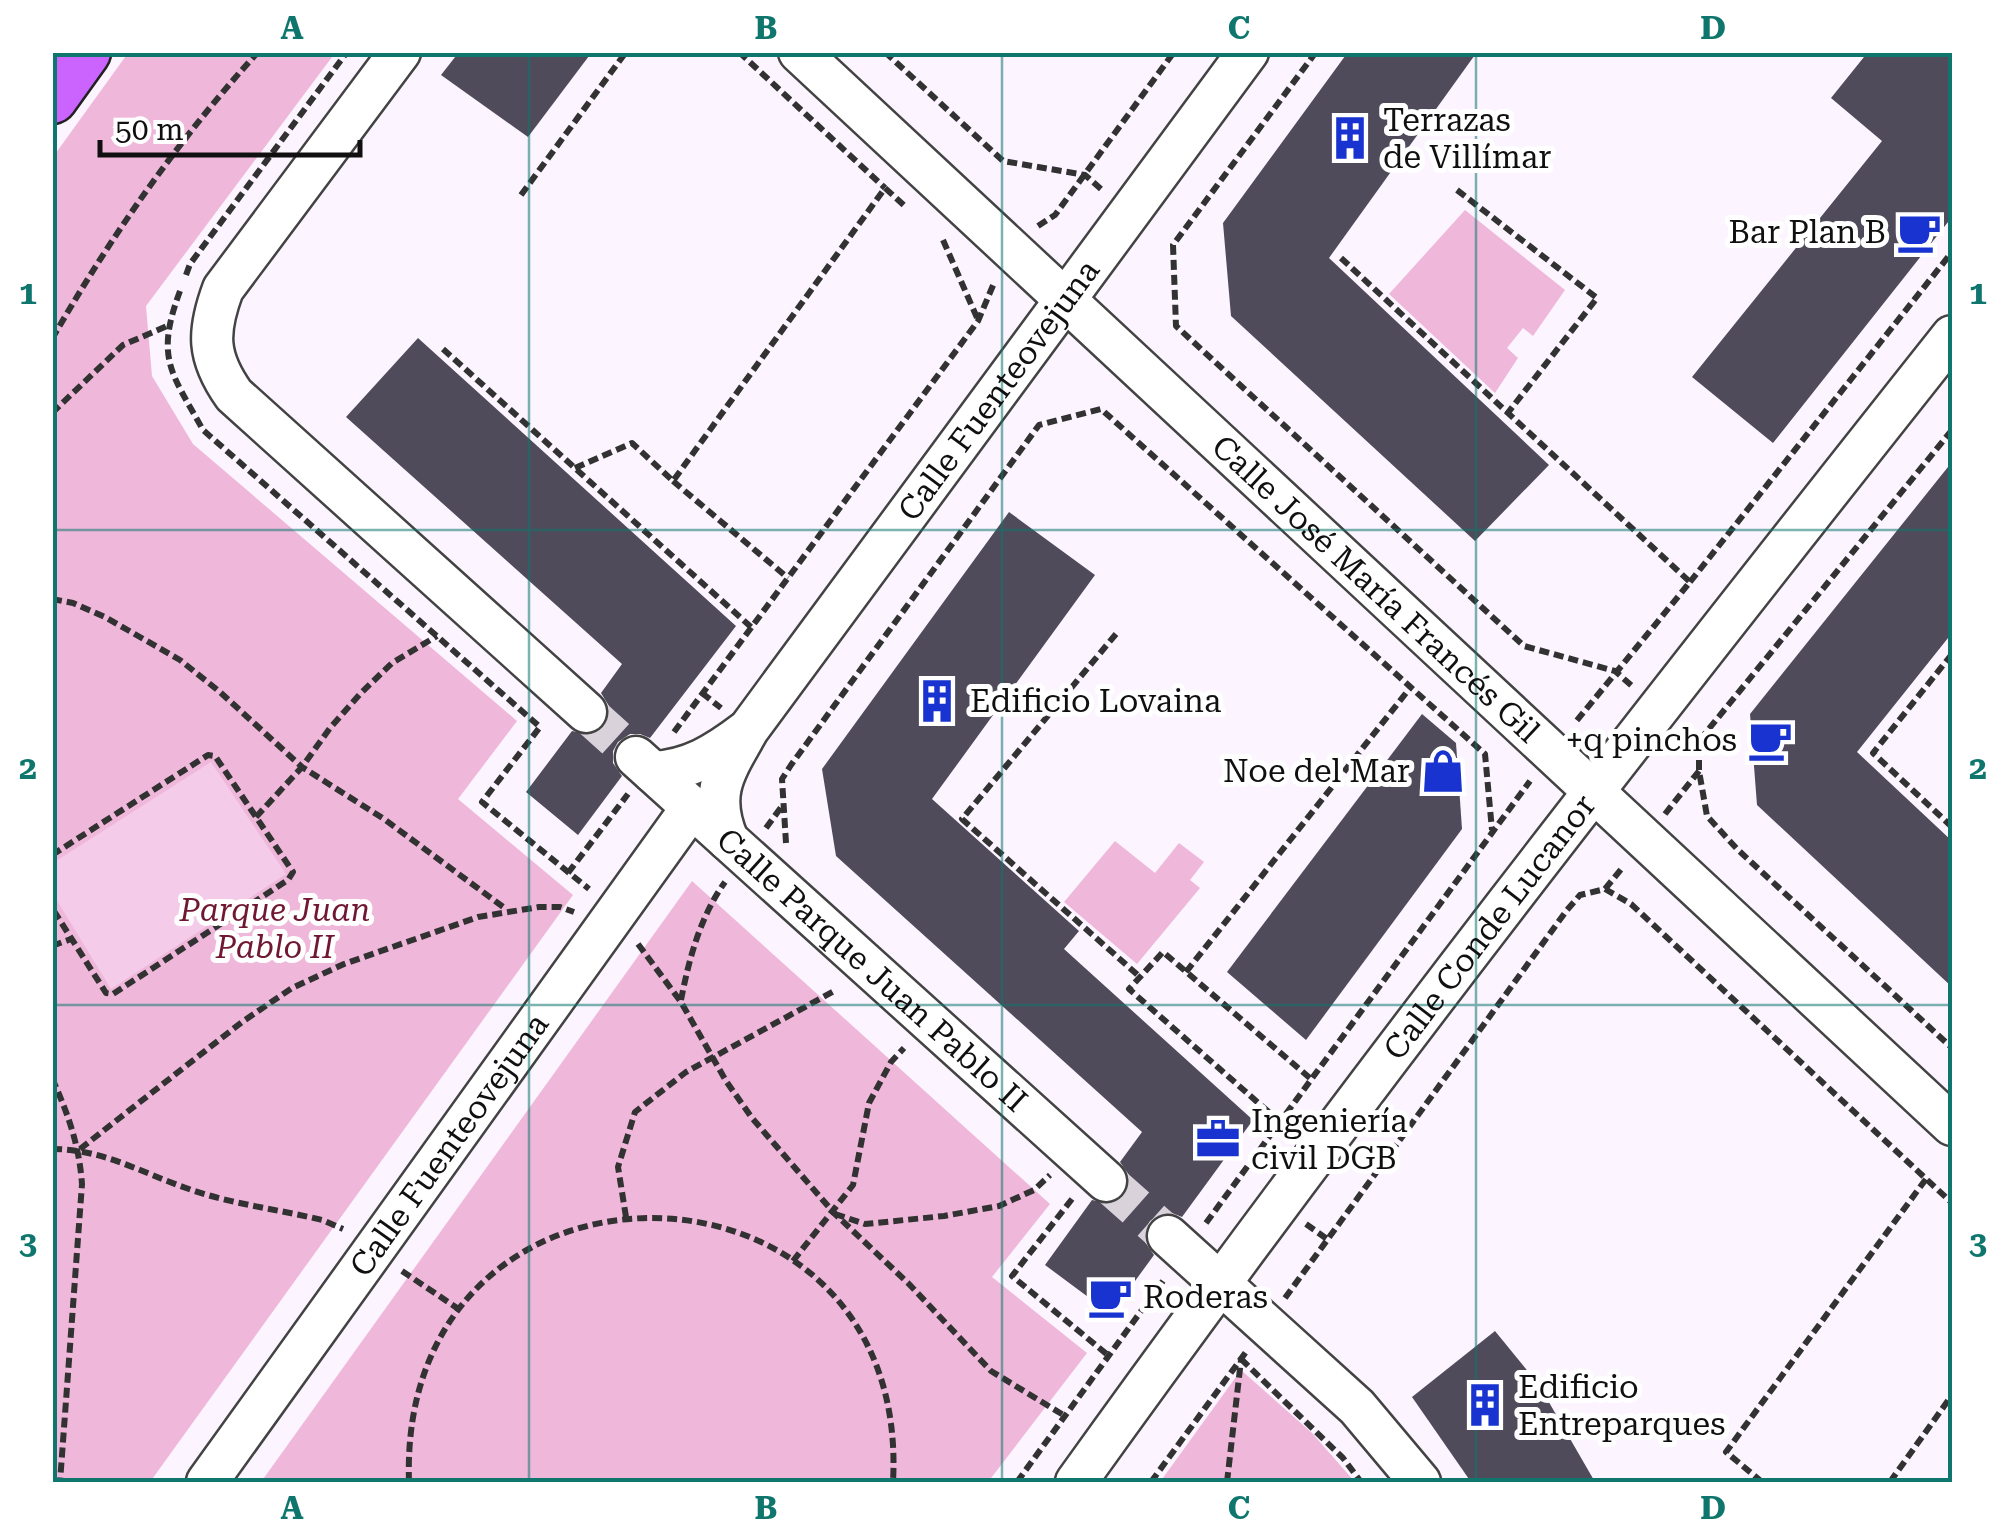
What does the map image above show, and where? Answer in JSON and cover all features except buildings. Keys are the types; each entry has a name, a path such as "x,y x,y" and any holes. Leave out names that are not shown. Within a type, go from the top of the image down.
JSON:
{"main road":[{"path":"52,98 85,52"}],"street":[{"path":"400,52 223,288 212,318 211,346 220,375 234,395 586,712"},
{"name":"Calle José María Francés Gil","path":"800,52 1952,1124"},
{"name":"Calle Fuenteovejuna","path":"728,840 720,820 720,786 748,730 1248,52"},
{"name":"Calle Conde Lucanor","path":"1076,1482 1219,1282 1592,790 1952,336"},
{"name":"Calle Fuenteovejuna","path":"646,766 671,771 706,760 748,730"},
{"name":"Calle Parque Juan Pablo II","path":"646,766 728,840 1089,1194"},
{"name":"Calle Fuenteovejuna","path":"207,1482 374,1250 600,908 692,808"},
{"path":"1177,1244 1358,1407 1420,1482"}],"path":[{"path":"52,339 144,191 258,52"},
{"path":"521,195 626,52"},
{"path":"740,52 910,210"},
{"path":"885,52 1003,161 1084,175"},
{"path":"568,873 978,320 1002,264 1031,230 1055,215 1174,52"},
{"path":"1316,52 1174,245 1176,326 1524,646 1615,671"},
{"path":"673,480 885,188"},
{"path":"1456,190 1597,298 1506,414"},
{"path":"934,232 946,243 978,320"},
{"path":"1017,1482 1109,1356 1177,1244 1280,1122 1492,830 1615,671 1952,252"},
{"path":"1341,258 1690,582"},
{"path":"52,413 123,346 167,326 170,370 203,430 540,727 482,802 568,873 634,938 680,1002 752,1118 834,1213 908,1283 991,1371 1065,1416"},
{"path":"443,349 752,628"},
{"path":"787,854 782,779 1039,425 1101,409 1485,754 1492,830"},
{"path":"1952,430 1699,741 1699,771 1707,816 1737,849 1952,1048"},
{"path":"574,468 632,443 788,578"},
{"path":"52,600 74,603 105,617 180,660 302,768 384,819 507,910"},
{"path":"1116,634 962,819 1140,977"},
{"path":"256,817 302,768 330,728 392,663 437,636"},
{"path":"1952,654 1873,753 1952,827"},
{"path":"1186,972 1410,688"},
{"path":"52,855 208,756 215,756 293,872 288,880 113,994 106,993 52,908"},
{"path":"711,878 736,899"},
{"path":"680,1002 688,963 722,886"},
{"path":"1302,1274 1567,910 1580,895 1606,890 1630,904 1952,1204"},
{"path":"80,1148 242,1022 292,988 344,964 431,932 507,910 600,908"},
{"path":"52,946 71,939"},
{"path":"1280,1122 1129,989 1163,952 1311,1079"},
{"path":"822,977 850,1002"},
{"path":"626,1217 618,1167 635,1112 686,1072 836,990"},
{"path":"890,1037 918,1061"},
{"path":"792,1261 854,1184 868,1103 885,1071 904,1048"},
{"path":"52,1078 80,1148 82,1184 60,1482"},
{"path":"52,1149 80,1148 186,1189 322,1220 349,1232 460,1310"},
{"path":"1036,1162 1050,1175 1089,1194 1012,1276 1109,1356"},
{"path":"834,1213 865,1224 944,1216 998,1206 1034,1190 1050,1175"},
{"path":"1762,1482 1726,1452 1926,1179"},
{"path":"409,1482 409,1436 418,1391 442,1335 478,1288 521,1254 572,1229 626,1217 670,1217 714,1224 768,1245 835,1299 867,1347 888,1401 893,1430 893,1482"},
{"path":"1151,1482 1241,1358"},
{"path":"1227,1482 1241,1358"},
{"path":"1241,1358 1343,1458 1361,1482"},
{"path":"1890,1482 1952,1395"},
{"path":"52,1409 64,1411"}],"green space":[{"name":"Parque Juan Pablo II","path":"128,53 335,53 146,306 152,376 193,444 517,721 458,799 573,895 150,1482 53,1482 53,157"},
{"path":"1465,210 1565,290 1533,336 1523,328 1507,348 1518,358 1495,393 1389,294"},
{"path":"1115,841 1155,873 1179,843 1204,862 1190,880 1200,888 1137,964 1064,902"},
{"path":"692,881 1050,1204 992,1277 1087,1353 988,1482 261,1482"},
{"path":"1241,1370 1312,1433 1355,1482 1160,1482"}],"shaded area":[{"path":"211,762 286,874 111,989 53,894 53,863"}],"tunnel":[{"path":"586,712 636,757"},
{"path":"1106,1181 1168,1236"}],"place":[{"name":"Terrazas de Villímar","path":"1350,138"},
{"name":"Bar Plan B","path":"1919,232"},
{"name":"Edificio Lovaina","path":"937,701"},
{"name":"+q pinchos","path":"1770,740"},
{"name":"Noe del Mar","path":"1443,771"},
{"name":"Ingeniería civil DGB","path":"1218,1139"},
{"name":"Roderas","path":"1110,1297"},
{"name":"Edificio Entreparques","path":"1485,1405"}]}
